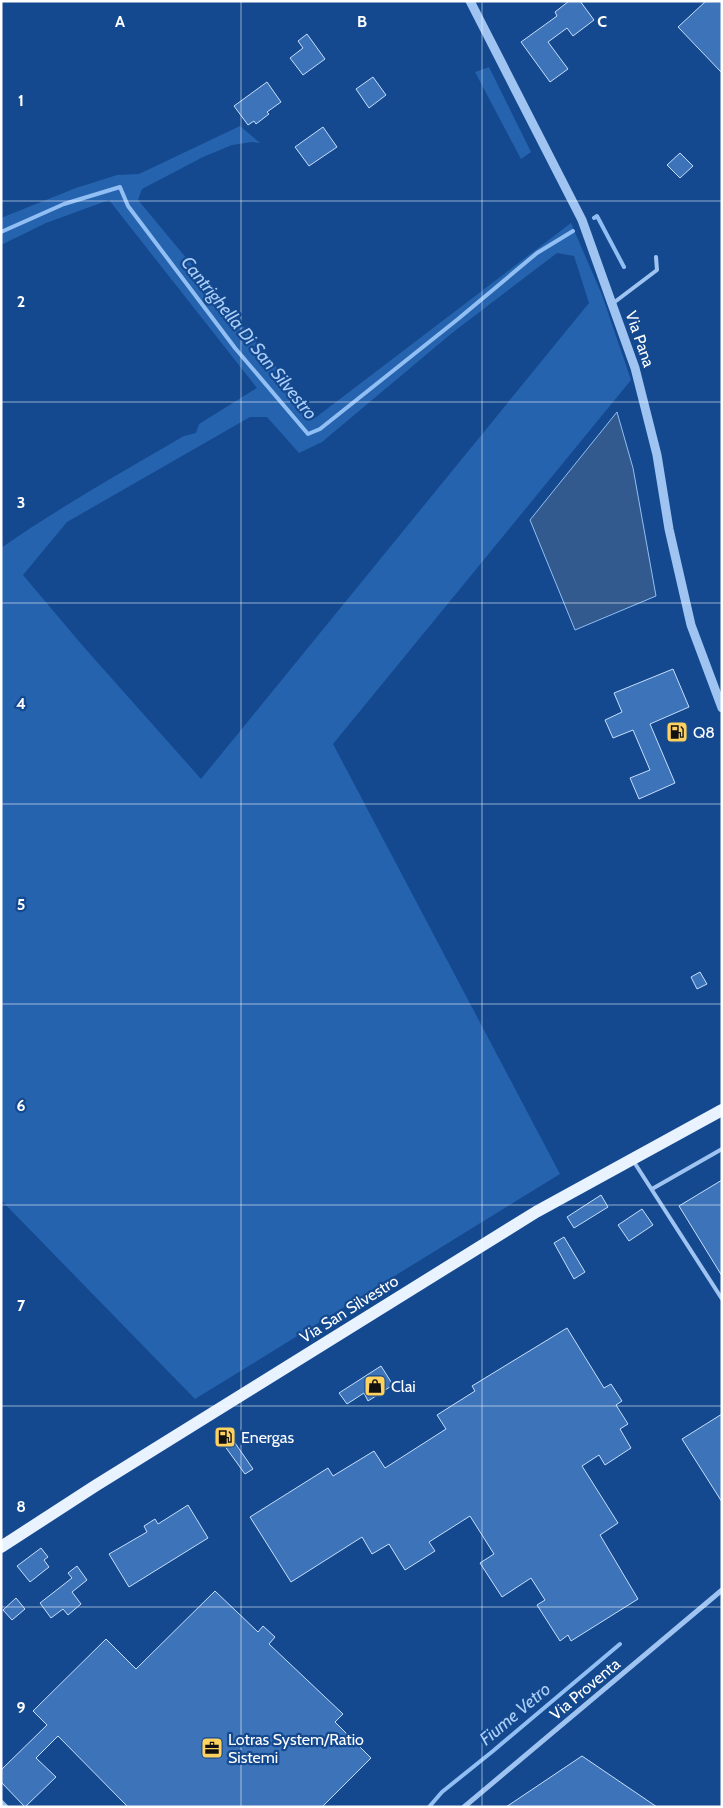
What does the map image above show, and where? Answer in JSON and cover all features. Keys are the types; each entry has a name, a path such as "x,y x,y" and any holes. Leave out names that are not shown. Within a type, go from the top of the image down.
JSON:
{"main road":[{"name":"Via San Silvestro","path":"1,1547 95,1486 536,1212 722,1110"}],"street":[{"name":"Via Pana","path":"470,1 582,220 635,368 657,455 669,529 691,626 722,708"},
{"name":"Via Proventa","path":"464,1807 722,1590"},
{"path":"1,1802 6,1807"}],"lane":[{"path":"612,304 657,270 656,257"},
{"path":"652,1189 722,1149"},
{"path":"632,1158 722,1299"}],"shaded area":[{"path":"489,67 531,152 521,159 475,72"},
{"path":"240,126 260,143 252,142 232,145 203,157 142,189 138,200 267,355 315,418 571,223 602,295 631,380 333,744 560,1174 195,1399 1,1200 1,548 114,476 184,436 196,433 199,424 257,388 109,200 46,223 1,245 1,218 76,188 117,175 139,174","holes":["557,253 574,256 589,303 201,779 82,645 23,575 67,522 250,417 267,417 299,453 322,442 452,333"]},
{"path":"617,412 633,468 656,596 575,630 530,520"}],"building":[{"path":"569,1 580,1 594,20 573,36 567,28 548,42 568,69 550,82 521,42 557,16 555,12"},
{"path":"706,1 722,1 722,73 678,27"},
{"path":"307,34 325,59 303,75 290,58 303,48 298,41"},
{"path":"373,77 386,95 369,108 356,89"},
{"path":"267,82 281,102 267,112 269,114 256,124 254,121 248,125 234,106"},
{"path":"323,127 337,147 309,166 295,147"},
{"path":"680,153 693,166 680,178 667,165"},
{"path":"673,669 689,707 650,724 675,783 639,799 630,778 650,770 633,730 613,738 605,720 622,712 614,693"},
{"path":"700,972 707,984 697,989 691,977"},
{"path":"722,1180 722,1276 679,1206"},
{"path":"601,1195 608,1207 574,1228 567,1217"},
{"path":"642,1209 653,1225 629,1241 618,1225"},
{"path":"564,1237 585,1272 574,1279 554,1243"},
{"path":"567,1328 604,1388 611,1384 622,1401 616,1405 628,1424 620,1429 631,1448 605,1465 599,1455 582,1466 618,1523 600,1535 638,1599 571,1641 568,1635 560,1641 537,1605 545,1600 531,1578 502,1597 480,1563 494,1554 470,1516 429,1542 435,1551 405,1570 389,1544 372,1554 362,1537 291,1582 250,1517 328,1468 333,1476 374,1451 385,1468 446,1429 437,1415 475,1391 472,1386"},
{"path":"381,1366 393,1385 368,1401 364,1393 347,1404 339,1393"},
{"path":"722,1414 722,1502 682,1439"},
{"path":"228,1429 234,1438 233,1440 253,1469 245,1474 216,1436"},
{"path":"188,1505 208,1538 129,1587 109,1554 147,1532 144,1526 155,1519 158,1524"},
{"path":"41,1548 48,1557 44,1560 49,1567 30,1582 17,1566"},
{"path":"77,1566 87,1580 72,1592 81,1604 68,1615 63,1609 51,1618 40,1603 72,1578 68,1573"},
{"path":"215,1591 258,1632 263,1626 275,1637 269,1644 343,1714 335,1722 371,1758 322,1807 128,1807 58,1736 36,1758 56,1777 25,1807 1,1782 1,1770 47,1725 33,1711 106,1639 136,1669"},
{"path":"16,1598 25,1609 12,1620 3,1610"},
{"path":"582,1756 657,1807 506,1807"}],"waterway":[{"name":"Cantrighella Di San Silvestro","path":"1,232 64,204 120,187 128,206 235,348 308,434 320,429 537,253 573,231"},
{"name":"Cantrighella Di San Silvestro","path":"594,218 597,216 624,267"},
{"name":"Fiume Vetro","path":"429,1807 442,1792 620,1644"}],"place":[{"name":"Q8","path":"677,732"},
{"name":"Clai","path":"375,1386"},
{"name":"Energas","path":"225,1437"},
{"name":"Lotras System/Ratio Sistemi","path":"212,1748"}]}
